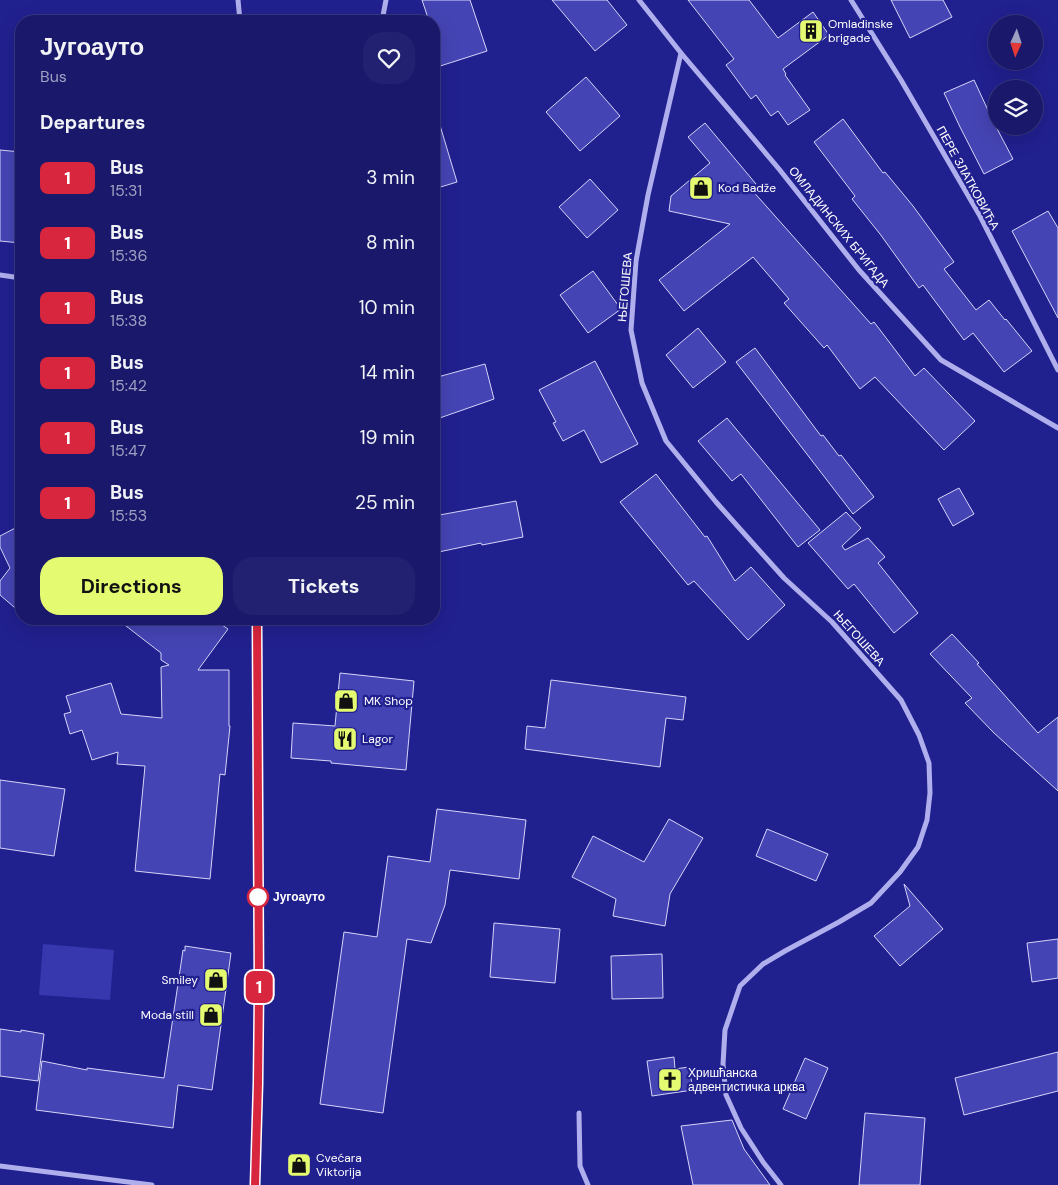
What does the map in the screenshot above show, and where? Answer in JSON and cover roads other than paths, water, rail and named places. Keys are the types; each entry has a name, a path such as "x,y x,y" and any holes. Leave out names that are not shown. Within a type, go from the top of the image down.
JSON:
{"street":[{"path":"238,0 239,15"},
{"path":"383,15 386,0"},
{"name":"ОМЛАДИНСКИХ БРИГАДА","path":"639,0 779,169 859,270 941,360 1058,428"},
{"name":"ПЕРЕ ЗЛАТКОВИЋА","path":"851,0 901,80 980,216 1058,370"},
{"name":"ЊЕГОШЕВА","path":"681,53 648,195 636,261 631,330 642,382 666,441 716,502 784,578 832,622 901,700 919,735 929,763 930,794 927,820 918,847 900,872 871,903 840,922 785,950 763,964 740,986 725,1030 722,1064 726,1095 740,1128 781,1185"},
{"path":"0,275 15,277"},
{"path":"255,1185 259,1000 257,625"},
{"path":"579,1114 580,1166 588,1185"},
{"path":"0,1166 152,1185"}],"place":[{"name":"Omladinske brigade","path":"811,31"},
{"name":"Kod Badže","path":"701,188"},
{"name":"MK Shop","path":"346,701"},
{"name":"Lagor","path":"345,739"},
{"name":"Југоауто","path":"258,897"},
{"name":"Smiley","path":"216,980"},
{"name":"Moda still","path":"211,1015"},
{"name":"Хришћанска адвентистичка црква","path":"670,1080"},
{"name":"Cvećara Viktorija","path":"299,1165"}]}
